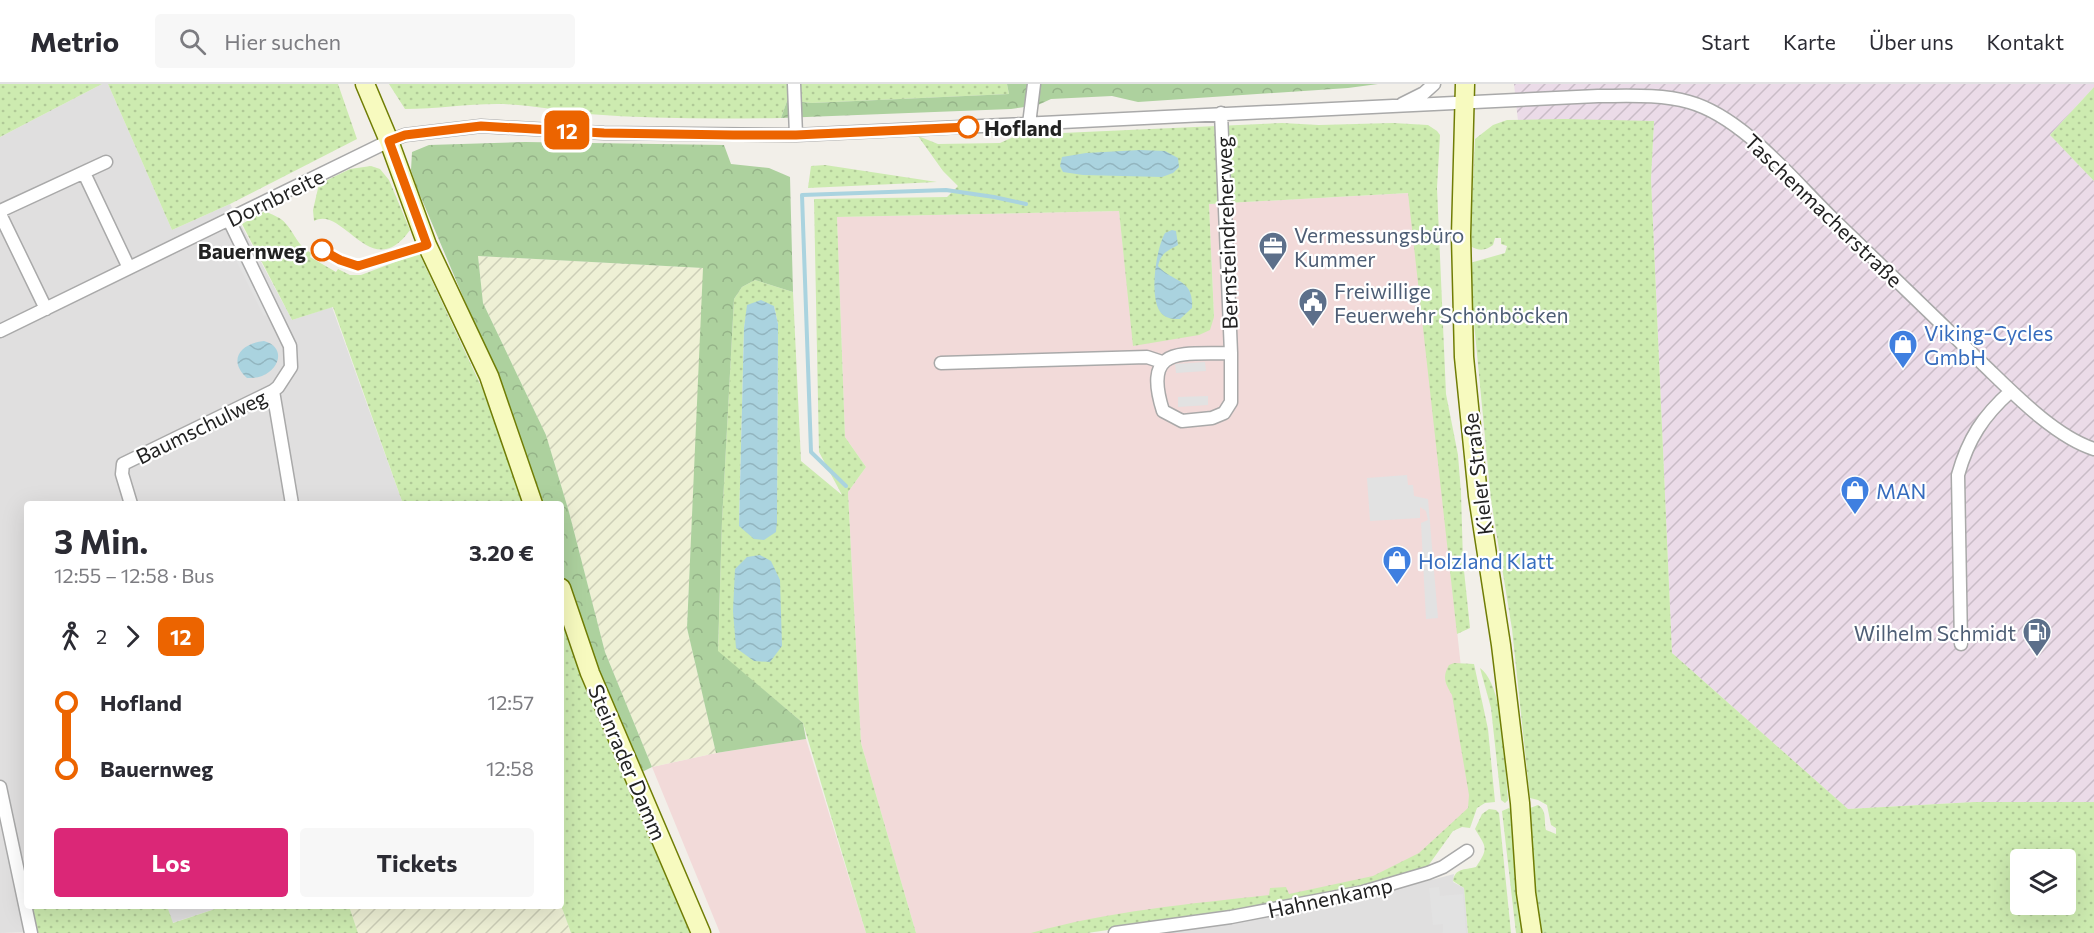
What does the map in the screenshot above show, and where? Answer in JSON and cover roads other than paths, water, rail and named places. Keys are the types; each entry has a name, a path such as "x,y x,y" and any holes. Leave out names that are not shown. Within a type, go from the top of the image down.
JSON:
{"main road":[{"path":"365,84 389,141 427,245 489,376 532,501"},
{"name":"Kieler Straße","path":"1465,84 1461,236 1464,357 1478,496 1501,645 1520,803 1532,933"},
{"name":"Steinrader Damm","path":"564,597 590,673 701,933"}],"street":[{"path":"794,84 796,135"},
{"path":"1029,124 1034,84"},
{"path":"1397,106 1424,93 1434,84"},
{"name":"Taschenmacherstraße","path":"1466,103 1598,96 1661,97 1690,102 1717,113 1762,146 1832,218 2043,419 2084,446 2094,449"},
{"path":"389,141 405,135 481,126 604,133 796,135 1466,103"},
{"name":"Bernsteindreherweg","path":"1221,113 1231,353 1231,402 1224,413 1212,418 1182,421 1162,411 1158,397 1158,374 1162,362 1173,355 1231,353"},
{"name":"Dornbreite","path":"0,331 389,141"},
{"path":"46,309 0,212 106,162"},
{"path":"84,173 129,268"},
{"name":"Baumschulweg","path":"130,501 122,474 123,464 273,391 291,367 290,346 229,220"},
{"name":"Bernsteindreherweg","path":"941,363 1147,357 1162,362"},
{"path":"273,391 291,501"},
{"path":"1961,644 1958,475 1964,453 1975,431 1997,404 2012,391"},
{"path":"0,788 24,900"},
{"name":"Hahnenkamp","path":"1115,933 1304,905 1363,892 1435,870 1467,851"},
{"path":"26,909 31,933"}],"water":[{"path":"1165,151 1178,158 1179,167 1173,173 1162,177 1083,175 1063,172 1060,166 1062,157 1086,153"},
{"path":"1176,231 1178,245 1163,255 1158,266 1190,291 1192,308 1180,319 1166,317 1162,314 1155,298 1156,262 1159,250 1165,233"},
{"path":"761,300 774,306 778,324 777,522 776,532 764,540 754,539 739,526 744,328 747,305"},
{"path":"264,341 276,348 278,358 276,363 268,373 256,378 247,378 238,365 239,354 249,345"},
{"path":"760,555 771,561 780,580 782,646 770,662 754,661 736,648 733,611 735,569 747,557"}],"waterway":[{"path":"846,486 811,452 802,195 946,190 1026,204"}],"place":[{"name":"Hofland","path":"968,127"},
{"name":"Bauernweg","path":"322,250"},
{"name":"Vermessungsbüro Kummer","path":"1273,272"},
{"name":"Freiwillige Feuerwehr Schönböcken","path":"1313,328"},
{"name":"Viking-Cycles GmbH","path":"1903,370"},
{"name":"MAN","path":"1855,516"},
{"name":"Holzland Klatt","path":"1397,586"},
{"name":"Wilhelm Schmidt","path":"2037,658"}]}
